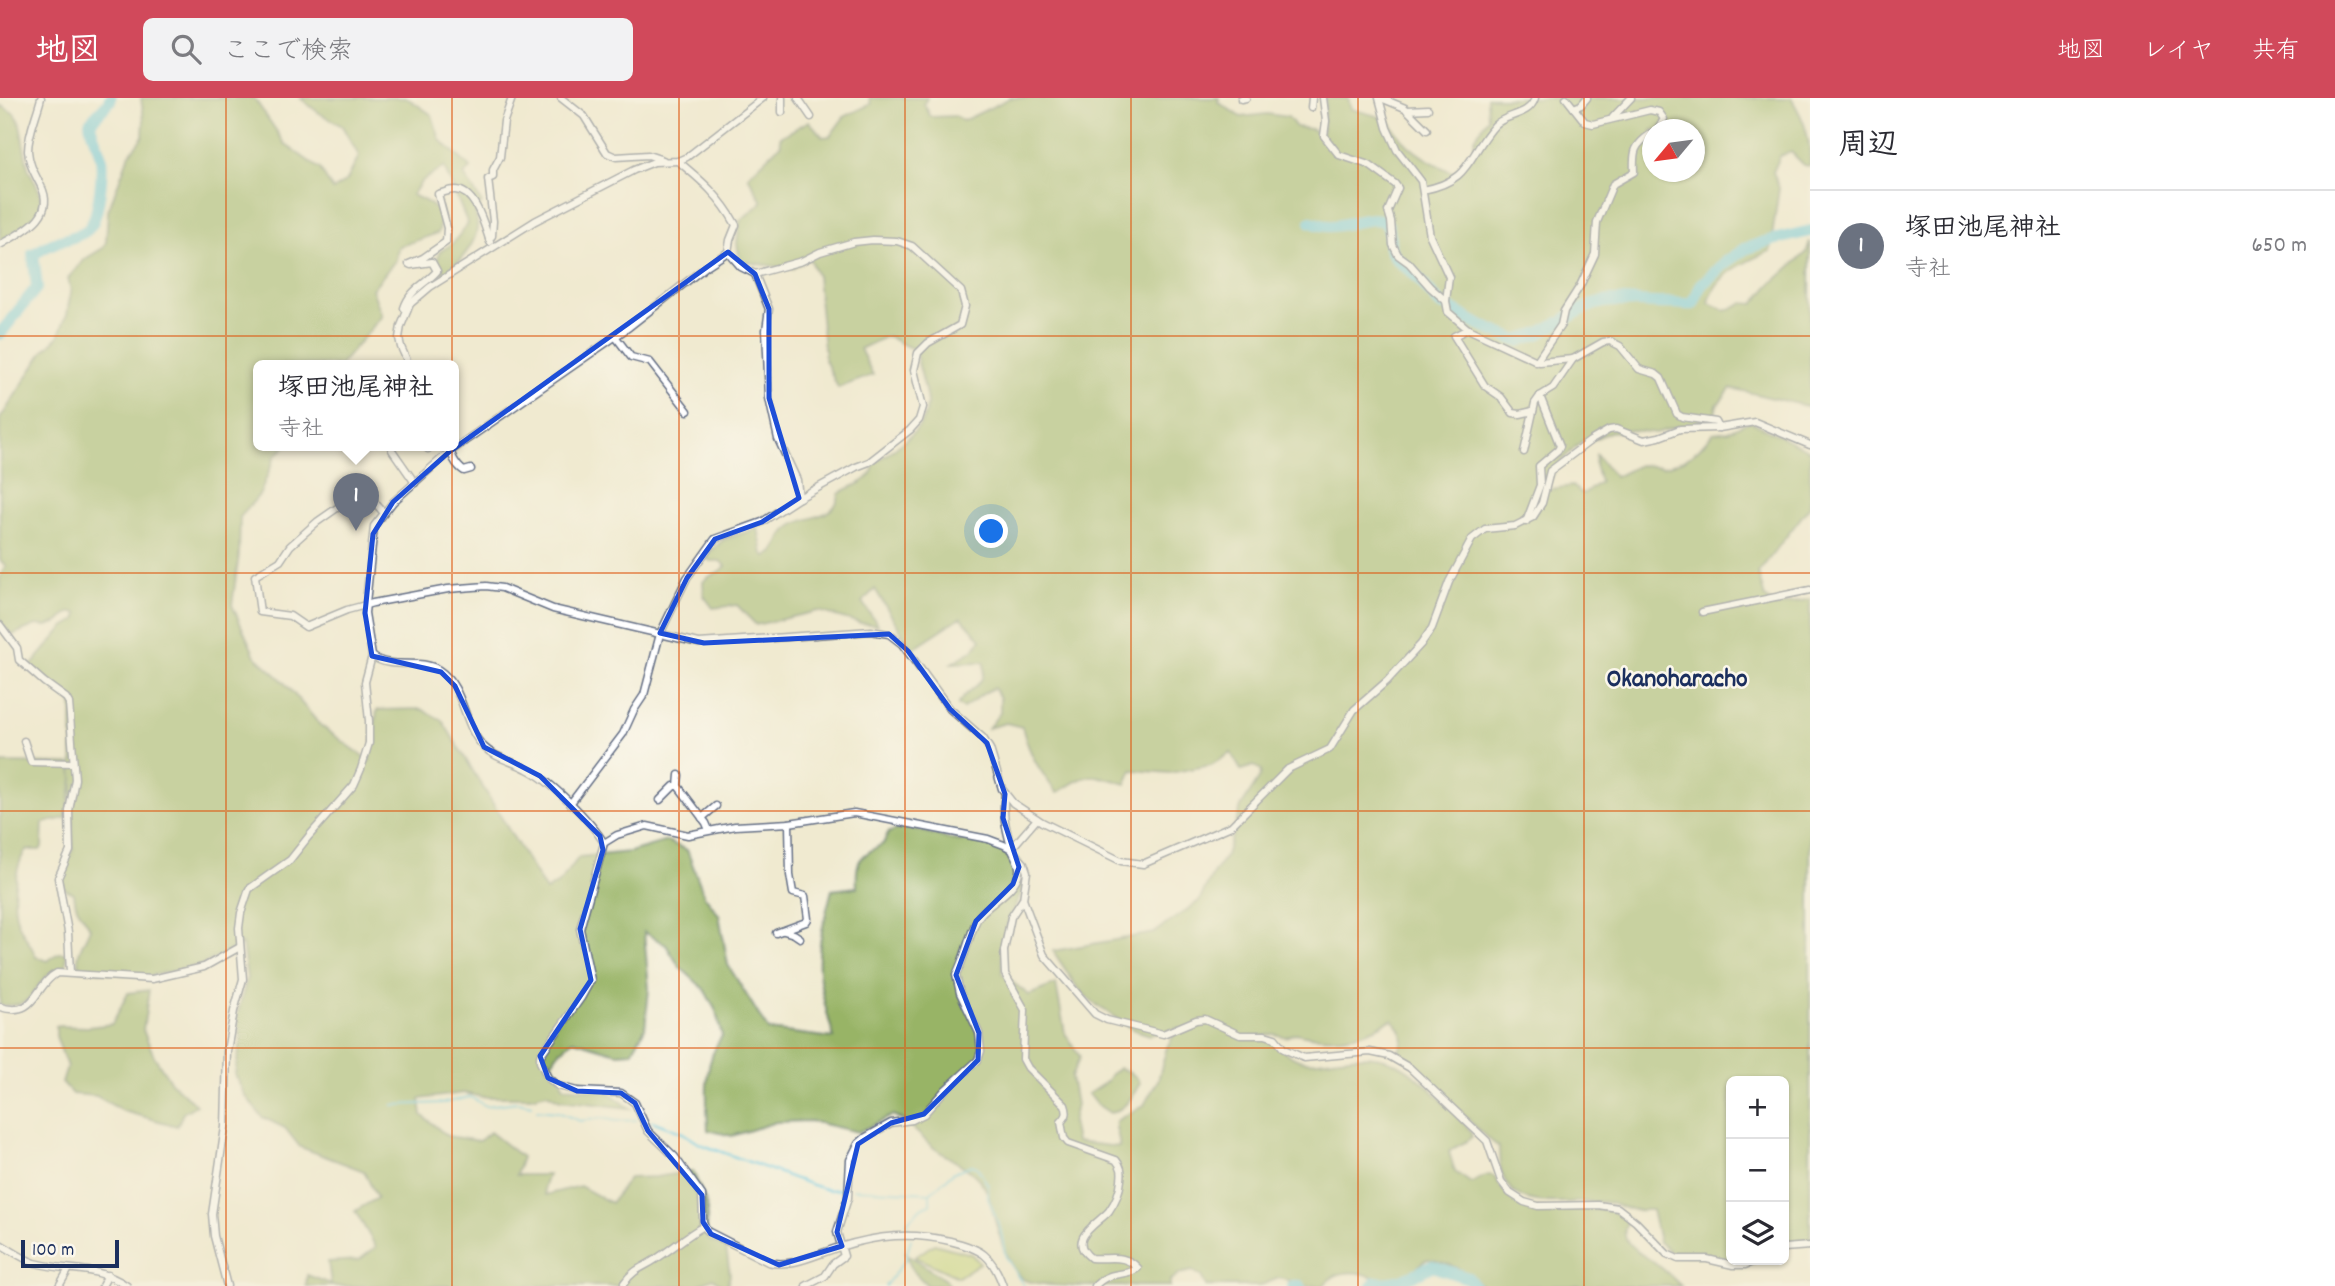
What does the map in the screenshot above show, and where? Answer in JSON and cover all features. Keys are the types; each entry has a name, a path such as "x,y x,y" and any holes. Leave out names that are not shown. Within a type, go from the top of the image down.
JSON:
{"street":[{"path":"0,245 33,225 45,209 45,196 30,164 28,151 29,138 41,98"},
{"path":"489,239 492,236 493,221 488,179 492,177 500,157 502,130 512,98"},
{"path":"561,98 584,116 607,153 616,157 648,155 665,161"},
{"path":"782,98 782,112"},
{"path":"798,98 811,117"},
{"path":"1311,107 1312,98"},
{"path":"1323,98 1326,121 1324,136 1339,155 1369,165 1398,188 1388,211 1393,245 1398,255 1446,301"},
{"path":"1380,98 1407,110 1426,130"},
{"path":"1380,98 1387,128 1397,149 1422,181 1430,236 1449,277 1446,301 1448,312 1468,329 1536,362 1573,359 1603,342 1610,341 1620,346 1639,369 1661,378 1676,414 1682,418 1716,422 1719,428"},
{"path":"1423,190 1449,183 1462,174 1497,123 1526,111 1535,98"},
{"path":"1566,98 1585,122 1593,124 1650,110 1659,112 1663,119"},
{"path":"1574,108 1581,106 1587,98"},
{"path":"1611,119 1631,98"},
{"path":"406,360 399,338 401,326 407,311 418,296 430,287 548,213 634,170 654,162 678,161 694,152 759,99"},
{"path":"1407,110 1427,109"},
{"path":"1536,362 1561,325 1564,311 1580,286 1595,254 1598,222 1612,187 1615,182 1634,172 1636,146 1642,141"},
{"path":"459,442 615,336 728,252 736,225 715,192 678,161"},
{"path":"407,311 404,304 416,287 437,271 429,261 409,264 446,242 447,228 438,194 455,190 470,197 493,247"},
{"path":"570,804 623,734 634,710 645,695 660,634 687,578 715,539 762,522 799,498 856,467 869,463 910,430 919,420 923,407 914,370 918,353 928,342 960,325 964,315 964,299 953,282 912,246 897,242 854,242 755,274"},
{"path":"728,252 741,267 755,274 769,309 766,330 769,398 778,439 797,481 799,498"},
{"path":"1468,329 1454,336 1485,386 1501,397 1513,413 1533,411"},
{"path":"615,336 631,358 650,362 688,411"},
{"path":"1524,452 1535,403 1540,396 1553,388 1573,359"},
{"path":"1526,522 1540,485 1539,466 1560,446 1540,396"},
{"path":"383,512 360,492 317,522 290,546 279,561 255,576 260,612 290,617 306,627 347,610 449,589 493,586 553,609 704,643 871,631 889,634 908,651 950,709 987,743 1005,794 1013,803 1037,819 1121,861 1138,864 1149,863 1231,827 1288,769 1330,749 1354,710 1387,681 1432,628 1449,582 1476,535 1490,527 1511,527 1533,517 1542,503 1550,471 1590,441 1609,430 1620,429 1644,440 1680,429 1719,428 1755,422 1810,444"},
{"path":"392,451 415,484"},
{"path":"227,1286 214,1236 212,1214 225,1127 228,1051 234,1011 243,979 239,928 249,889 290,860 358,777 369,743 365,682 372,656 365,619 374,526 383,512 447,451"},
{"path":"450,451 460,468 464,471 471,469"},
{"path":"1702,612 1810,590"},
{"path":"0,625 17,648 19,660 68,700 75,779 69,811 70,851 58,878 68,932 69,972"},
{"path":"372,656 386,663 427,665 442,672 455,686 471,729 484,747 552,785 604,843"},
{"path":"24,741 31,761 73,763"},
{"path":"679,775 678,786 709,831"},
{"path":"660,800 674,786 678,786"},
{"path":"806,1286 825,1276 832,1264 844,1256 837,1232 848,1198 850,1160 858,1144 891,1123 912,1120 924,1114 945,1090 978,1060 981,1051 979,1033 960,993 956,975 976,921 1013,884 1019,873 1003,817 1005,794"},
{"path":"702,818 716,806"},
{"path":"1003,1286 988,1257 974,1247 929,1236 901,1234 842,1246 789,1264 768,1262 718,1238 704,1226 702,1195 675,1157 648,1131 635,1103 621,1093 577,1091 558,1086 548,1078 540,1062 543,1050 591,980 580,929 604,843 617,835 647,827 688,835 735,826 789,823 841,814 865,814 988,839 1011,849 1024,863 1027,872 1023,899 1011,917 1004,951 1005,974 1025,1010 1023,1059 1028,1068 1065,1105 1066,1117 1061,1122 1064,1138 1068,1143 1116,1160 1122,1170 1120,1193 1107,1213 1090,1226 1082,1242 1085,1254 1091,1258 1120,1257 1138,1268 1133,1272 1116,1273 1095,1286"},
{"path":"1011,849 1037,819"},
{"path":"789,823 793,893 805,896 807,919 806,922 779,932 794,934 800,938"},
{"path":"1023,899 1044,955 1095,1014 1107,1020 1163,1034 1205,1019 1240,1035 1265,1035 1275,1038 1284,1049 1304,1058 1370,1052 1390,1056 1410,1068 1487,1141 1501,1181 1510,1193 1524,1202 1538,1206 1598,1205 1618,1208 1668,1254 1678,1259 1706,1259 1726,1263"},
{"path":"0,1007 9,1010 34,1002 53,975 69,972 152,979 204,967 240,947"},
{"path":"624,1283 634,1270 654,1260 704,1226"},
{"path":"0,1244 34,1263 90,1270 108,1275 127,1286"},
{"path":"1789,1248 1810,1246"},
{"path":"59,1286 69,1269"},
{"path":"102,1286 108,1275"}],"highlighted area":[{"path":"728,252 755,274 769,309 769,398 799,498 762,522 715,539 687,578 660,633 704,643 889,634 908,651 950,709 987,743 1005,794 1003,818 1019,867 1013,884 976,921 956,975 979,1033 978,1060 924,1114 891,1123 858,1144 837,1232 842,1246 779,1265 711,1234 703,1222 702,1195 648,1131 635,1103 621,1093 577,1091 548,1078 540,1056 591,980 580,929 603,850 600,836 540,776 484,747 455,686 441,672 372,656 365,613 373,534 393,502 449,452"}],"green space":[{"path":"141,98 254,98 286,145 320,169 333,190 347,180 359,156 342,126 300,98 407,98 432,115 440,140 471,168 464,175 482,203 475,213 477,231 474,239 457,263 443,274 438,261 439,252 452,244 468,224 444,167 422,181 412,195 435,208 440,218 438,233 398,247 396,260 372,289 382,316 344,360 253,360 253,451 280,451 275,456 260,494 240,517 239,555 232,605 255,656 282,680 320,725 370,761 377,710 421,709 442,720 546,891 560,882 579,857 630,852 667,841 687,850 704,895 719,915 728,965 768,1030 834,1038 819,972 820,941 829,900 832,890 857,887 860,860 883,844 888,833 905,828 921,830 945,838 1007,850 1018,858 1023,867 1024,878 1004,936 1002,974 1029,995 1056,984 1065,1033 1080,1057 1071,1077 1076,1105 1072,1122 1076,1142 1119,1147 1116,1121 1144,1105 1158,1080 1167,1047 1178,1028 1150,1035 1132,1029 1091,1001 1077,987 1053,951 1154,933 1199,901 1226,855 1241,807 1260,777 1261,770 1254,766 1241,770 1231,753 1211,765 1170,773 1132,770 1126,784 1090,776 1057,793 1036,762 1022,727 1006,723 988,728 1000,713 1000,698 994,688 963,708 958,705 979,683 984,671 984,662 952,663 973,650 981,639 961,617 912,649 875,589 862,602 878,625 860,623 818,611 756,625 737,605 713,608 704,596 703,582 726,566 720,561 710,561 707,558 710,552 723,540 758,528 763,554 766,556 773,553 788,529 827,512 837,502 839,494 870,476 874,464 915,431 926,413 927,403 915,349 887,336 860,349 873,375 838,388 825,360 817,276 809,258 792,269 740,261 737,243 740,221 762,202 748,176 781,144 780,137 809,121 823,137 830,136 844,117 871,104 869,98 927,98 924,104 931,117 955,116 963,121 1010,98 1219,98 1218,102 1241,117 1267,114 1288,117 1296,127 1322,134 1326,98 1348,98 1351,109 1388,119 1416,152 1454,173 1473,153 1475,138 1488,118 1487,98 1791,98 1806,130 1810,166 1804,165 1791,152 1780,156 1773,172 1779,188 1770,251 1732,270 1718,284 1709,303 1726,311 1742,303 1754,304 1769,286 1806,253 1810,241 1810,407 1731,388 1717,405 1712,425 1680,426 1656,433 1632,430 1610,432 1592,440 1582,441 1559,463 1545,490 1572,486 1583,494 1600,482 1595,465 1596,455 1615,477 1639,465 1664,467 1684,460 1699,449 1713,433 1728,431 1750,421 1810,451 1810,506 1758,573 1765,598 1776,607 1810,599 1810,1242 1789,1244 1789,1076 1726,1076 1726,1260 1701,1255 1678,1255 1659,1242 1652,1210 1633,1210 1604,1202 1549,1202 1518,1195 1508,1186 1501,1170 1499,1147 1412,1064 1397,1054 1402,1045 1402,1037 1400,1028 1393,1019 1363,1033 1344,1037 1295,1033 1286,1037 1274,1034 1263,1036 1302,1061 1367,1056 1402,1066 1434,1092 1472,1132 1470,1139 1449,1152 1455,1172 1471,1183 1491,1175 1506,1194 1527,1206 1552,1210 1604,1210 1629,1219 1625,1227 1628,1242 1681,1286 1482,1286 1457,1268 1427,1259 1415,1269 1412,1279 1394,1285 1367,1275 1348,1272 1330,1279 1323,1286 1300,1286 1279,1278 1259,1286 1206,1286 1201,1276 1192,1271 1179,1274 1170,1281 1170,1286 1066,1286 1027,1281 1019,1276 1006,1255 983,1184 971,1171 934,1148 893,1115 858,1132 810,1121 776,1122 732,1136 708,1130 709,1069 711,1058 722,1036 716,1011 704,989 679,966 666,945 644,932 649,989 645,1028 632,1052 617,1053 573,1040 552,1062 564,1087 607,1091 630,1108 560,1100 547,1093 531,1097 482,1097 464,1093 420,1099 422,1115 447,1136 479,1141 490,1132 522,1157 516,1175 548,1175 544,1186 545,1195 580,1186 611,1203 629,1178 693,1171 707,1205 707,1239 726,1248 730,1275 727,1286 713,1278 696,1286 306,1286 307,1275 331,1284 328,1262 359,1260 376,1247 355,1211 377,1198 364,1171 300,1147 285,1128 262,1117 244,1094 235,1074 241,1038 237,1016 247,978 242,944 202,965 145,977 80,969 79,954 90,928 78,909 74,893 65,889 60,878 73,849 72,704 66,695 33,672 31,666 64,627 76,620 78,614 67,614 59,622 47,626 36,625 12,635 0,623 0,576 6,566 0,560 0,419 43,352 58,337 67,314 71,291 68,278 85,259 103,248 106,242 108,211 129,155 143,136"},
{"path":"0,105 15,114 19,120 28,168 40,192 41,206 38,215 31,221 0,241"},
{"path":"0,760 1,763 69,764 73,779 66,818 43,823 42,847 40,850 26,850 22,857 16,877 14,899 17,919 36,957 48,961 57,954 67,954 66,968 50,973 26,1001 11,1005 0,1005"},
{"path":"149,990 143,1030 154,1056 171,1082 196,1105 183,1113 177,1126 123,1111 96,1096 72,1094 62,1083 67,1067 56,1036 56,1026 88,1027 112,1024 128,993"},
{"path":"1119,1068 1134,1075 1140,1083 1124,1106 1110,1113 1095,1103 1088,1094 1106,1082"},
{"path":"934,1244 971,1254 980,1263 958,1277 915,1257"},
{"path":"906,1253 945,1280 949,1286 928,1286 912,1270"}],"waterway":[{"path":"0,334 37,287 33,254 79,235 87,230 95,217 101,185 101,165 90,122 110,98"},
{"path":"1311,222 1335,226 1370,219 1384,221 1388,226 1390,243"},
{"path":"1566,319 1581,310 1606,302 1693,304 1701,285 1745,249 1810,231"},
{"path":"1390,247 1397,259 1441,305"},
{"path":"1450,308 1479,325 1518,341 1558,323"},
{"path":"393,1105 444,1103 470,1097 486,1106 518,1102 532,1105"},
{"path":"537,1110 558,1112 580,1121 602,1118 616,1121 636,1120"},
{"path":"652,1121 683,1133 700,1144 812,1185 828,1190 844,1189"},
{"path":"853,1189 930,1193 954,1172 972,1165 977,1167 988,1185 988,1198 1000,1228 1006,1258 1024,1286"},
{"path":"909,1231 907,1222 921,1208 930,1204 930,1193"},
{"path":"885,1286 905,1260 911,1239"},
{"path":"1372,1286 1375,1282 1404,1279 1432,1266 1468,1278 1474,1286"},
{"path":"1293,1286 1300,1286"}],"place":[{"name":"塚田池尾神社","path":"356,531"}],"district":[{"name":"Okanoharacho","path":"1677,680"}]}
